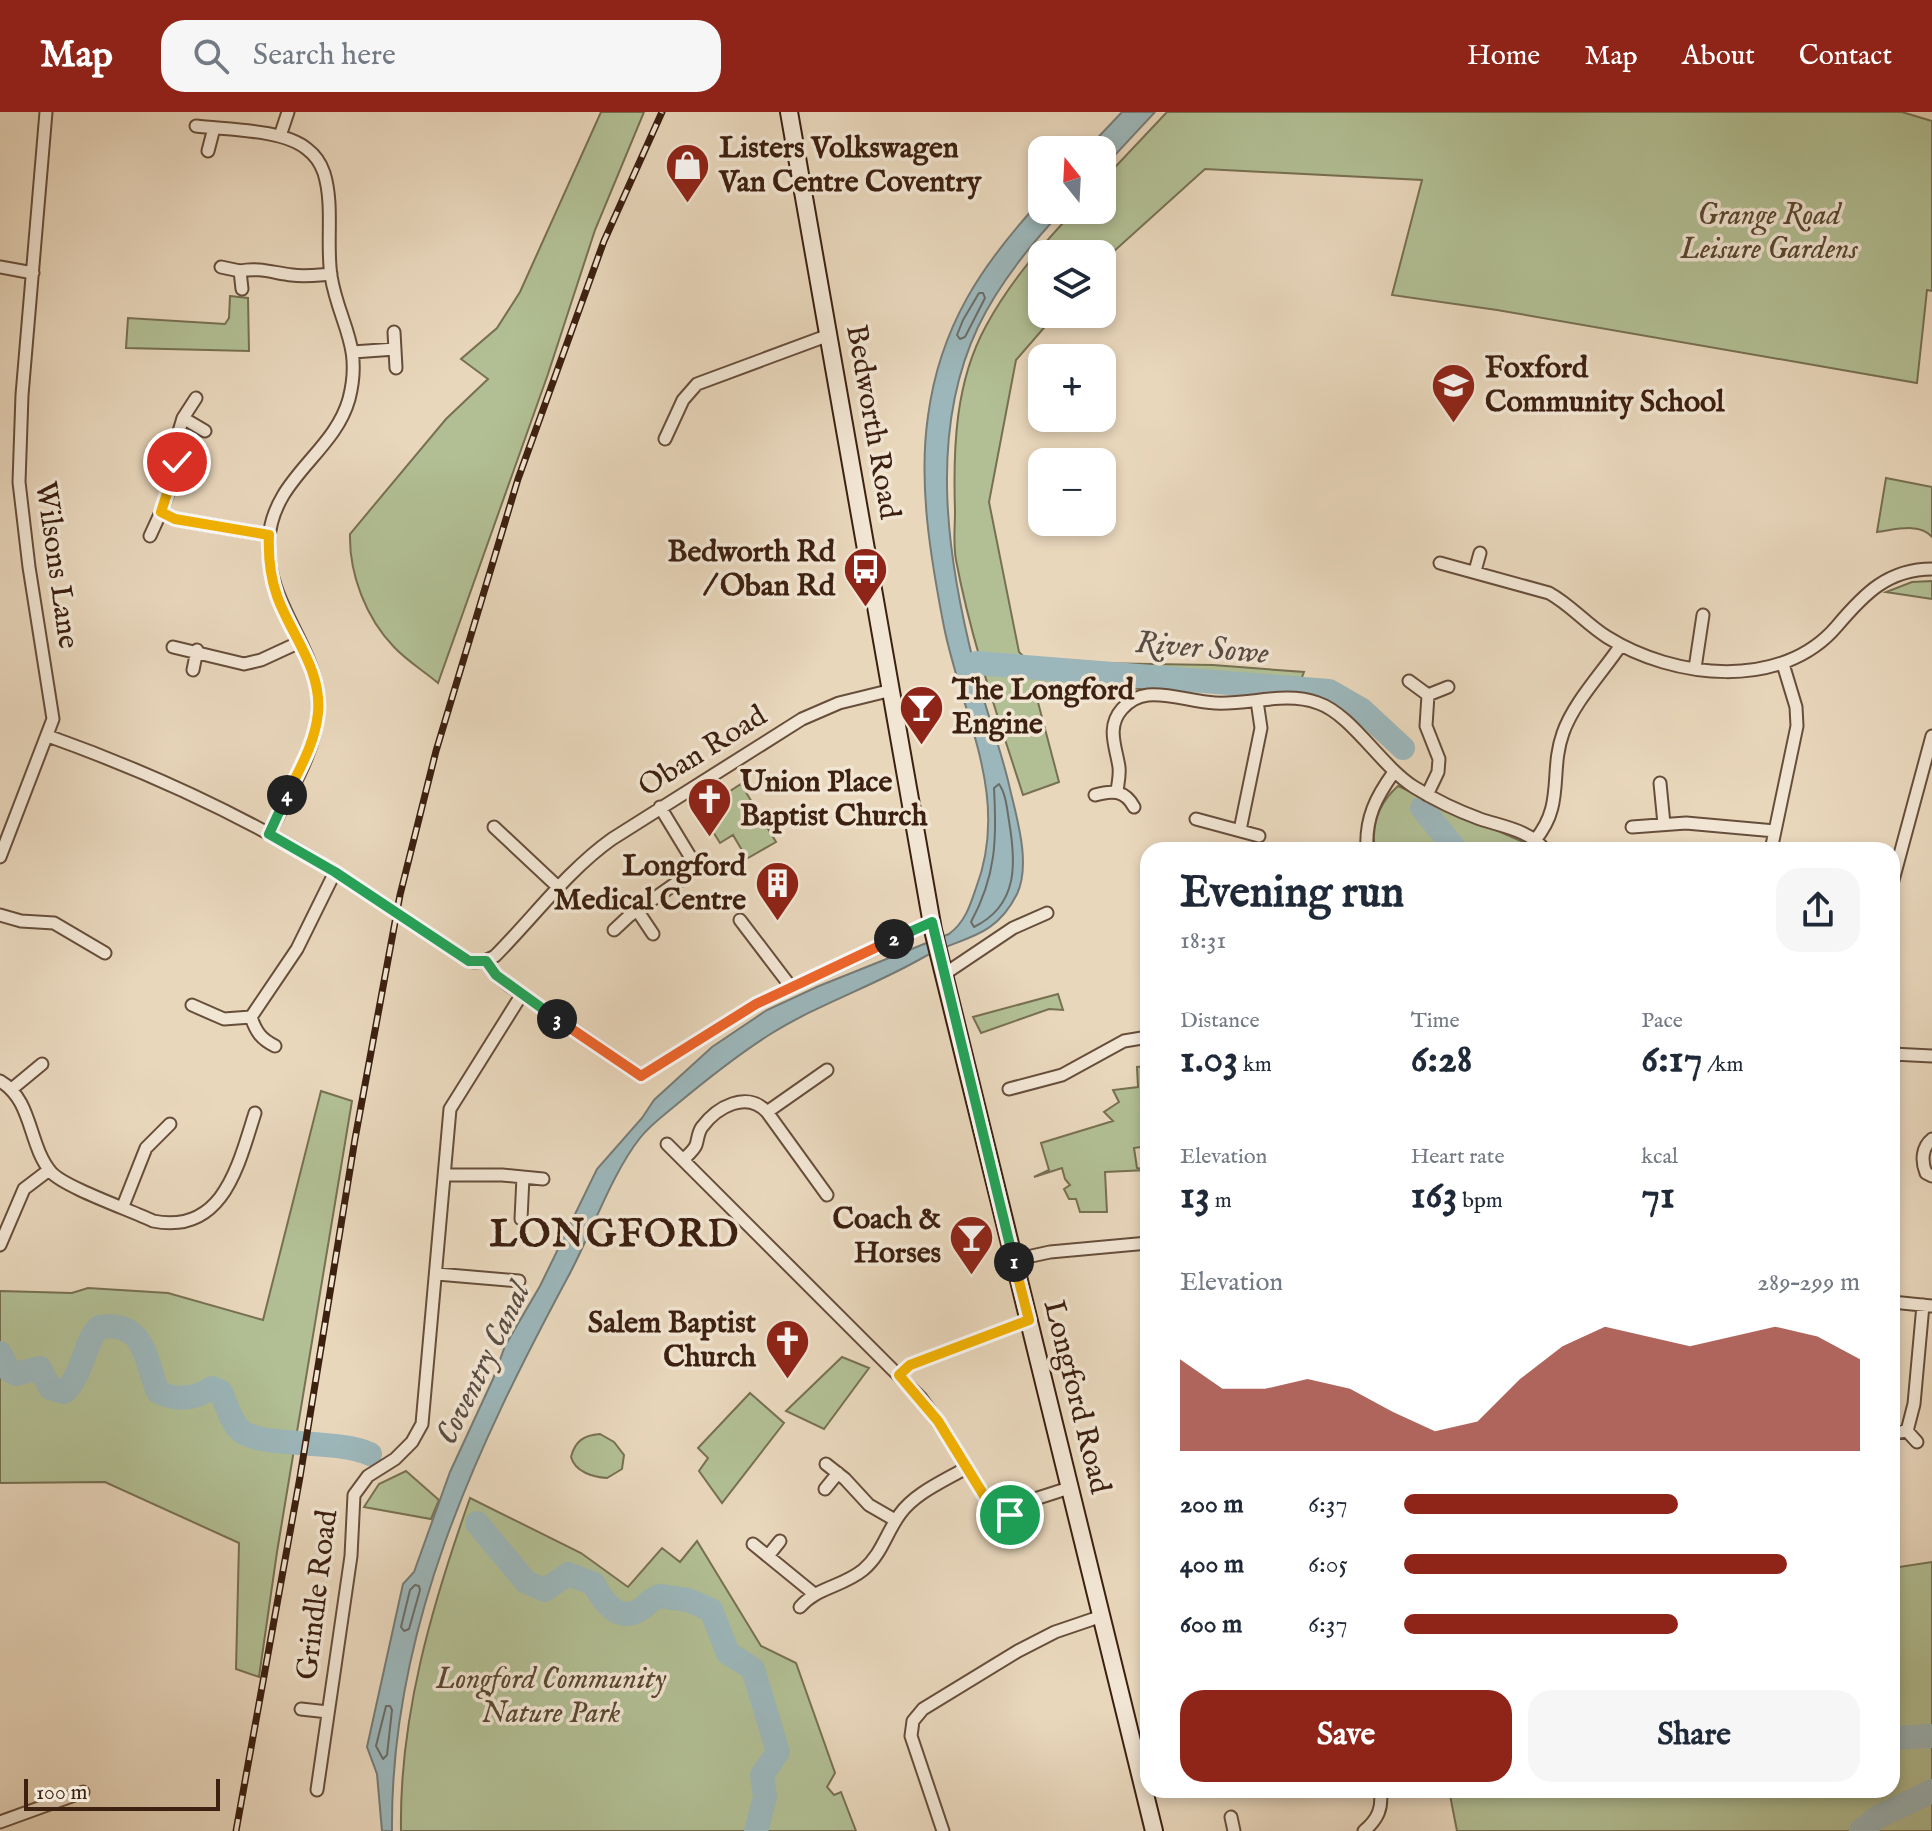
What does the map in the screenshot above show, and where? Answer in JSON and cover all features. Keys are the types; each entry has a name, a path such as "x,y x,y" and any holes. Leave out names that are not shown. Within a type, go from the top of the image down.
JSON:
{"main road":[{"name":"Bedworth Road","path":"789,112 932,926"},
{"name":"Longford Road","path":"932,926 1069,1488 1140,1763"},
{"name":"Longford Road","path":"1148,1798 1154,1831"}],"street":[{"name":"Wilsons Lane","path":"0,857 53,719 19,482 22,395 46,112"},
{"path":"280,136 288,112"},
{"path":"196,126 280,136 306,148 317,159 323,170 331,274 353,352 349,399 341,417 326,440 289,483 276,508 269,535 270,574 278,599 313,675 318,711 309,750 269,834"},
{"path":"208,151 214,128"},
{"path":"0,267 33,273"},
{"path":"221,267 240,271 262,268 296,276 331,274"},
{"path":"240,271 242,289"},
{"path":"394,332 396,368"},
{"path":"665,439 683,400 697,384 829,335"},
{"path":"353,352 395,349"},
{"path":"150,536 174,477 177,438 183,418 196,398"},
{"path":"183,418 205,431"},
{"path":"161,512 175,519 269,535"},
{"path":"1475,571 1480,553"},
{"path":"1440,563 1549,593 1565,602 1605,636 1646,657 1695,668 1748,670 1783,664 1826,639 1860,599 1879,583 1914,569 1932,569"},
{"path":"1695,668 1703,615"},
{"path":"173,647 197,650 217,659 244,664 261,660 300,642"},
{"path":"1117,791 1119,771 1113,747 1113,724 1118,712 1128,703 1149,695 1218,703 1290,697 1321,703 1345,720 1394,772 1427,795 1535,840 1547,825 1555,801 1557,760 1564,731 1621,645"},
{"path":"193,670 197,650"},
{"path":"1773,842 1797,726 1796,707 1783,664"},
{"path":"1409,681 1428,695"},
{"path":"1428,695 1448,687"},
{"name":"Oban Road","path":"486,961 521,930 558,887 597,850 660,807 802,719 839,703 892,690"},
{"path":"1427,795 1438,772 1439,759 1426,726 1428,695"},
{"path":"1240,830 1261,728 1257,701"},
{"path":"48,736 143,771 269,834 335,872 469,961 486,961 496,975 641,1076 756,1004 932,926"},
{"path":"1900,854 1932,736"},
{"path":"1367,842 1372,806 1394,772"},
{"path":"1660,783 1664,824"},
{"path":"1095,795 1117,791 1125,795 1134,807"},
{"path":"614,930 637,910 687,877 693,868 691,858 660,807"},
{"path":"1196,819 1259,836"},
{"path":"1632,827 1686,823 1775,831"},
{"path":"494,827 558,887"},
{"path":"251,1017 297,949 335,872"},
{"path":"637,910 653,934"},
{"path":"942,970 1013,928 1047,913"},
{"path":"0,915 21,921 54,923 105,953"},
{"path":"740,920 791,987"},
{"name":"Grindle Road","path":"317,1790 351,1556 354,1495 362,1482 395,1459 412,1442 422,1424 452,1103 522,994"},
{"path":"192,1005 224,1019 251,1017"},
{"path":"251,1017 256,1031 275,1046"},
{"path":"1009,1089 1062,1075 1124,1041 1140,1038"},
{"path":"1900,1054 1932,1056"},
{"path":"13,1088 42,1064"},
{"path":"767,1112 827,1070"},
{"path":"0,1081 13,1088 49,1170 66,1184 166,1224 180,1224 202,1216 228,1186 255,1113"},
{"path":"684,1159 696,1147 702,1127 727,1105 749,1101 767,1112 827,1195"},
{"path":"123,1206 146,1148 170,1124"},
{"path":"1932,1139 1926,1144 1923,1156 1926,1173 1932,1176"},
{"path":"667,1144 899,1375 938,1421 996,1515 1001,1518 1010,1515 1038,1498 1069,1488"},
{"path":"0,1245 24,1189 49,1170"},
{"path":"445,1175 543,1179"},
{"path":"521,1219 523,1177"},
{"path":"1013,1260 1050,1252 1140,1244"},
{"path":"437,1274 519,1281"},
{"path":"1900,1303 1928,1306 1914,1404 1907,1431"},
{"path":"899,1375 910,1365 1029,1320"},
{"path":"1900,1432 1907,1431"},
{"path":"1907,1431 1917,1442"},
{"path":"826,1464 869,1505 895,1520"},
{"path":"800,1607 813,1593 845,1581 864,1569 878,1554 895,1520 909,1504 966,1468"},
{"path":"825,1489 838,1473"},
{"path":"768,1556 780,1541"},
{"path":"753,1544 813,1593"},
{"path":"943,1831 911,1736 913,1721 923,1709 1015,1652 1055,1632 1102,1616"},
{"name":"Grindle Road","path":"301,1709 328,1712"},
{"path":"0,1822 83,1792"},
{"path":"1372,1829 1382,1804 1381,1798"},
{"path":"1231,1817 1234,1831"}],"green space":[{"path":"601,112 644,112 595,230 548,374 438,683 399,652 375,623 356,580 350,534 446,419 488,379 461,359 497,328 520,292"},
{"name":"Grange Road Leisure Gardens","path":"1167,112 1902,112 1932,121 1932,291 1927,290 1917,383 1497,310 1392,295 1422,180 1205,169 1116,249 1116,240 1048,240 1062,224 1116,224 1116,166"},
{"name":"Grange Road Leisure Gardens","path":"1028,264 1028,328 1044,328 1016,360 989,502 1019,652 1029,662 1213,665 1304,672 1297,690 1067,688 1035,691 1059,782 1023,795 977,649 954,542 956,440 962,393 986,326"},
{"path":"230,296 248,298 249,351 126,348 128,318 225,324 229,318"},
{"path":"1886,478 1932,487 1932,537 1914,528 1877,532"},
{"path":"1932,581 1932,599 1886,592 1912,582"},
{"path":"741,784 776,842 741,862 737,856 743,852 733,835 720,843 707,822 723,812 717,802 713,802"},
{"path":"1398,786 1523,842 1375,842 1378,815"},
{"path":"1058,994 1063,1010 1049,1009 981,1033 973,1017"},
{"path":"1137,1067 1140,1067 1140,1147 1134,1148 1140,1170 1105,1172 1107,1212 1080,1212 1076,1199 1069,1199 1064,1189 1070,1185 1062,1168 1034,1177 1049,1170 1041,1143 1113,1121 1104,1112 1119,1102 1113,1090 1138,1087"},
{"path":"321,1091 352,1101 259,1677 236,1669 239,1543 105,1482 0,1483 0,1291 72,1293 88,1288 168,1293 263,1320"},
{"path":"842,1357 869,1368 824,1429 786,1411"},
{"path":"750,1393 784,1423 722,1503 699,1471 708,1458 698,1448"},
{"path":"600,1434 614,1442 624,1455 622,1469 607,1478 580,1470 571,1457 581,1440"},
{"path":"406,1471 439,1500 431,1519 364,1507 379,1484"},
{"name":"Longford Community Nature Park","path":"470,1498 581,1553 628,1587 662,1548 680,1562 697,1541 761,1646 796,1663 835,1773 827,1787 834,1795 841,1792 856,1831 401,1831 406,1746 420,1662"},
{"path":"1932,1562 1932,1831 1457,1831 1451,1798 1900,1798 1900,1567"}],"water":[{"path":"1122,112 1155,112 1116,154 1116,136 1099,136"},
{"path":"1028,214 1028,224 1051,224 1037,240 1028,240 1028,250 996,295 978,327 962,368 952,410 947,496 950,540 965,626 1006,774 1021,842 1023,869 1017,894 1008,909 987,929 807,1014 757,1043 657,1120 630,1152 502,1407 445,1542 423,1612 406,1684 395,1756 392,1831 382,1831 377,1774 367,1747 403,1584 414,1572 450,1472 505,1346 540,1286 597,1169 654,1100 712,1047 767,1010 949,934 969,907 985,854 988,821 986,788 939,602 927,522 925,442 934,384 954,325 983,272"}],"waterway":[{"name":"River Sowe","path":"976,663 1329,691 1362,710 1403,748"},
{"name":"River Sowe","path":"1422,808 1450,842"},
{"name":"River Sowe","path":"0,1353 9,1370 16,1374 40,1368 50,1388 64,1392 76,1377 99,1327 114,1326 135,1336 146,1356 158,1392 186,1398 212,1388 221,1392 237,1427 251,1436 339,1446 370,1454"},
{"name":"River Sowe","path":"477,1523 526,1582 545,1590 568,1574 594,1584 608,1605 620,1613 635,1612 660,1596 688,1600 711,1610 728,1653 753,1669 778,1752 762,1775 765,1797 756,1831"},
{"name":"River Sowe","path":"1900,1738 1932,1736"},
{"name":"River Sowe","path":"1861,1831 1876,1818 1932,1791"}],"railway":[{"path":"236,1831 400,895 436,751 518,479 604,241 662,112"}],"place":[{"name":"Listers Volkswagen Van Centre Coventry","path":"688,205"},
{"name":"Foxford Community School","path":"1454,425"},
{"name":"Bedworth Rd / Oban Rd","path":"866,609"},
{"name":"The Longford Engine","path":"921,747"},
{"name":"Union Place Baptist Church","path":"709,839"},
{"name":"Longford Medical Centre","path":"777,923"},
{"name":"Coach & Horses","path":"972,1276"},
{"name":"Salem Baptist Church","path":"787,1380"}],"district":[{"name":"LONGFORD","path":"615,1236"}],"route":[{"path":"177,462 161,512 175,519 269,535 270,574 278,599 313,675 318,711 315,730 309,750 269,834 335,872 469,961 486,961 496,975 510,986 636,1074 641,1076 651,1072 756,1004 932,922 1029,1320 910,1365 899,1375 938,1421 996,1515 1005,1518 1010,1515"}],"water label":[{"name":"Coventry Canal","path":"484,1364"}]}
